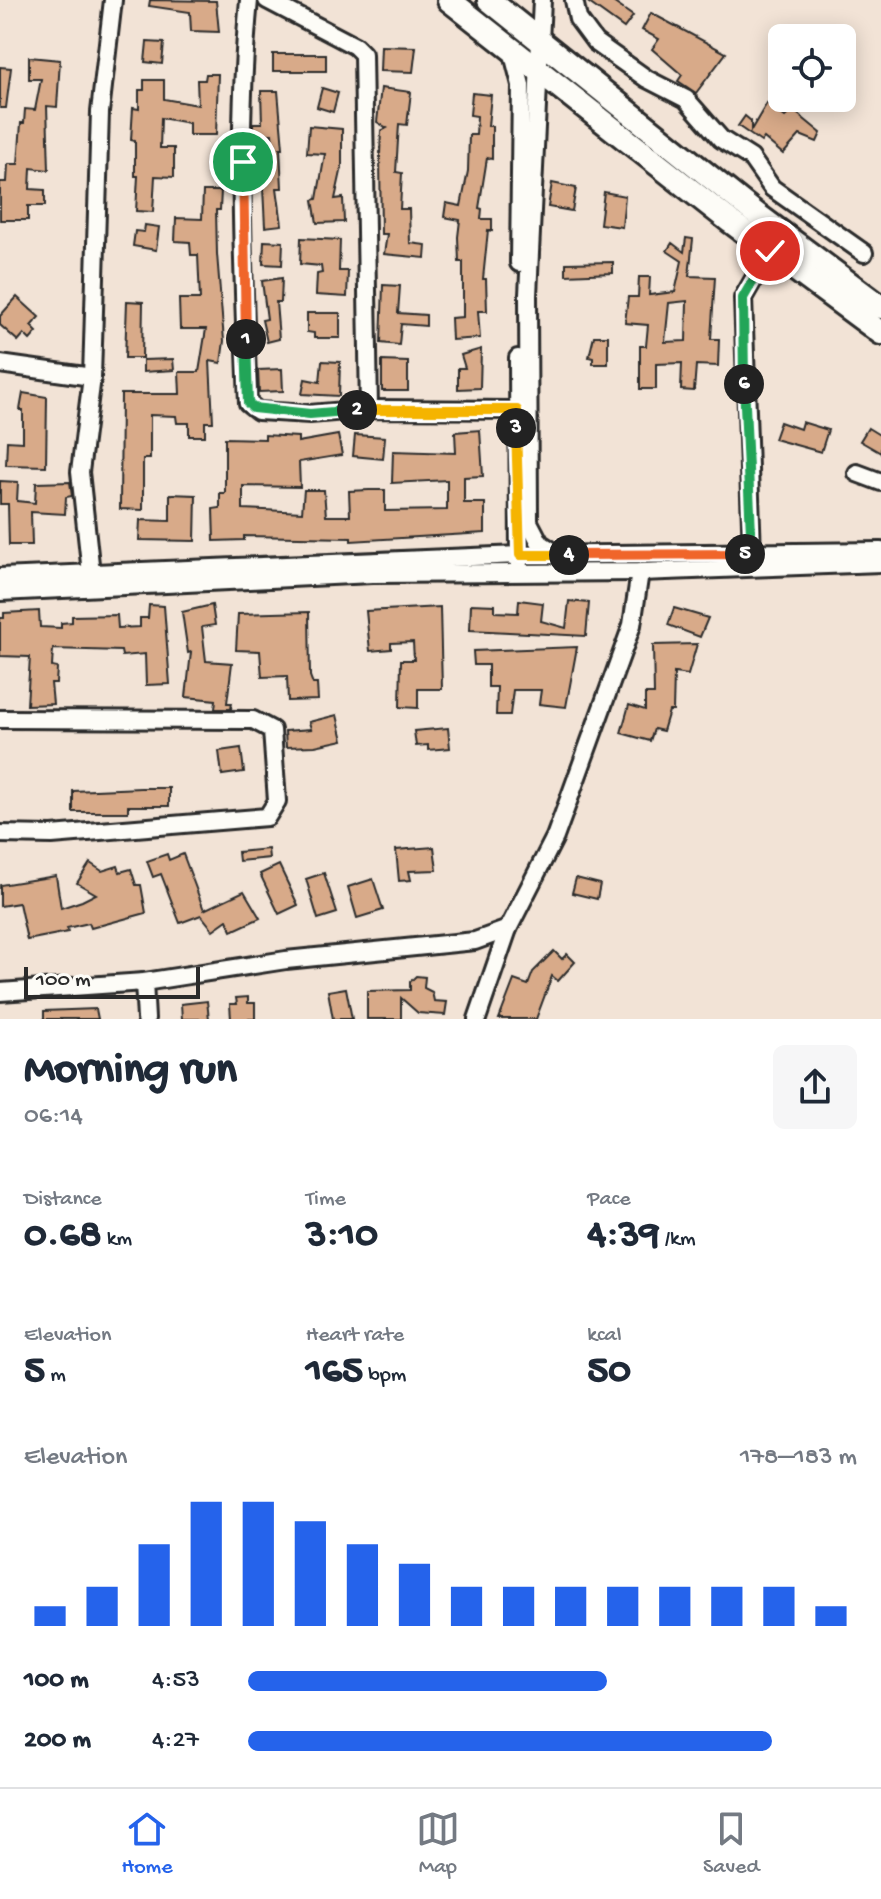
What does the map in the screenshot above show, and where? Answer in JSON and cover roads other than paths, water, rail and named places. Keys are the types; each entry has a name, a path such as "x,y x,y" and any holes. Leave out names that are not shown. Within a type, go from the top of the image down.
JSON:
{"highway":[{"path":"449,0 770,251 881,333"},
{"path":"489,0 755,213 881,307"}],"street":[{"path":"91,573 80,472 92,377 100,112 113,0"},
{"path":"249,0 243,69 243,255 248,403 258,411 310,414 369,409 517,410"},
{"path":"267,0 355,46 363,54 369,409"},
{"path":"542,0 528,295 529,522 540,543 557,554"},
{"path":"574,0 578,19 595,42 647,79 686,99 721,139 751,158 772,188 864,253"},
{"path":"512,50 521,85 517,410 519,563"},
{"path":"752,554 743,298 770,251"},
{"path":"0,364 92,377"},
{"path":"857,473 881,482"},
{"path":"0,592 519,563 557,554 881,551"},
{"path":"0,577 519,563 640,572 881,563"},
{"path":"477,1019 508,929 555,837 569,799 632,625 640,572"},
{"path":"0,719 253,720 272,730 277,801 267,817 52,835 0,834"},
{"path":"0,992 144,982 286,960 475,941 508,929"},
{"path":"475,941 498,960"},
{"path":"144,982 146,1019"}]}
